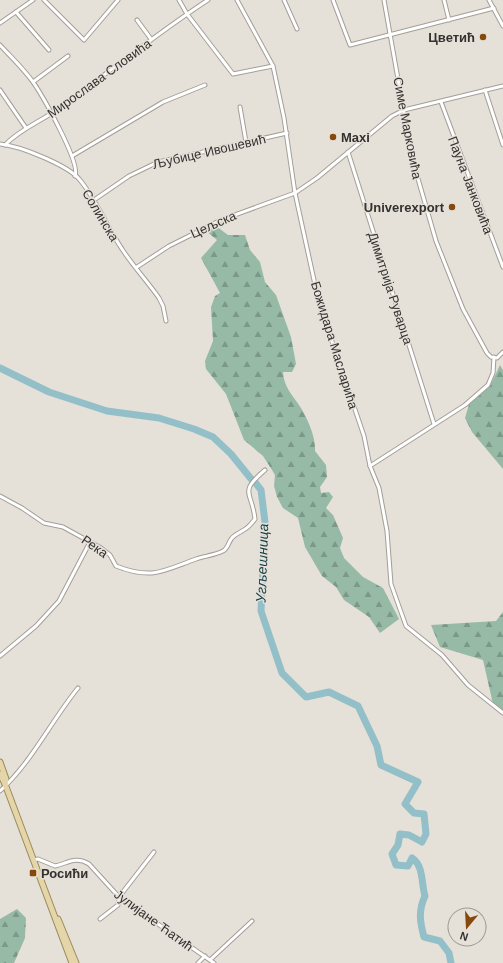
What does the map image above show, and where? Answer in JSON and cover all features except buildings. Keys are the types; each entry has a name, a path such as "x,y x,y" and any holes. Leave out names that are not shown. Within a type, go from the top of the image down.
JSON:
{"main road":[{"path":"0,762 6,779 6,785"},
{"path":"0,774 6,785 72,963"},
{"path":"52,909 63,928 76,963"}],"street":[{"path":"0,23 33,0"},
{"path":"44,0 84,40 118,0"},
{"path":"179,0 187,14 233,74 273,66"},
{"name":"Мирослава Словића","path":"26,128 51,114 151,39 208,0"},
{"name":"Божидара Масларића","path":"237,0 273,66 287,133 295,193 319,304 364,436 370,466 379,488 387,531 391,584 406,626 442,655 468,685 503,713"},
{"path":"284,0 297,29"},
{"path":"333,0 350,45 494,8"},
{"name":"Симе Марковића","path":"384,0 412,158 436,241 464,309 487,353 495,358"},
{"path":"444,0 449,20"},
{"path":"489,0 503,26"},
{"path":"16,12 49,50"},
{"path":"137,20 151,39"},
{"path":"0,45 33,82 72,156 76,167 75,176"},
{"path":"33,82 68,56"},
{"path":"72,156 163,102 205,85"},
{"name":"Цељска","path":"136,268 169,246 221,220 295,193 318,178 392,116 404,110 503,86"},
{"path":"0,90 26,128 13,136 5,145"},
{"path":"485,90 503,145"},
{"name":"Пауна Јанковића","path":"441,102 503,267"},
{"path":"240,107 246,142"},
{"name":"Љубице Ивошевић","path":"94,200 129,176 150,165 287,133"},
{"name":"Солинска","path":"0,144 38,155 75,176 94,200 123,250 159,298 163,306 166,321"},
{"name":"Димитрија Руварца","path":"348,152 434,424"},
{"path":"370,466 465,405 488,385 493,373 495,358 503,352"},
{"name":"Река","path":"0,496 22,508 44,523 63,527 106,551 116,566 142,573 161,573 196,559 222,552 226,549 233,537 243,532 250,526 255,519 254,511 248,495 248,488 264,470"},
{"path":"0,656 36,626 59,601 90,542"},
{"path":"0,791 26,763 63,707 78,688"},
{"path":"100,919 118,905 119,897 154,852"},
{"name":"Јулијане Ћатић","path":"33,860 38,859 55,866 74,860 83,861 89,864 119,897 214,963"},
{"path":"210,960 252,921"},
{"path":"198,963 205,956"}],"green space":[{"path":"216,226 228,235 245,235 250,250 260,262 265,282 276,295 291,337 296,364 292,372 283,372 285,382 288,390 308,421 314,440 315,451 326,465 327,477 320,487 321,493 329,492 333,497 326,508 333,515 343,538 340,548 344,558 363,577 383,588 399,619 380,633 369,617 344,600 336,587 322,576 305,547 298,518 283,508 277,497 274,486 275,475 263,456 244,440 226,394 206,369 205,361 213,341 211,307 215,296 220,293 201,258 217,240 206,231"},
{"path":"500,365 503,370 503,469 472,432 465,418 470,401 490,386"},
{"path":"503,612 503,710 493,704 483,660 440,647 431,625 496,621"},
{"path":"17,909 26,918 25,938 14,963 0,963 0,919"}],"waterway":[{"name":"Угљешница","path":"0,368 49,392 107,411 159,418 194,429 213,437 231,454 252,480"},
{"name":"Угљешница","path":"254,481 261,490 265,522 261,611 282,673 306,697 329,692 358,706 377,746 381,765 418,782 405,804 414,813 424,814 426,834 422,842 409,835 400,834 398,845 392,854 396,865 408,866 412,858 419,865 425,896 421,907 420,916 424,937 440,941 449,953 451,963"}],"place":[{"name":"Цветић","path":"483,37"},
{"name":"Maxi","path":"333,137"},
{"name":"Univerexport","path":"452,207"},
{"name":"Росићи","path":"33,873"}]}
